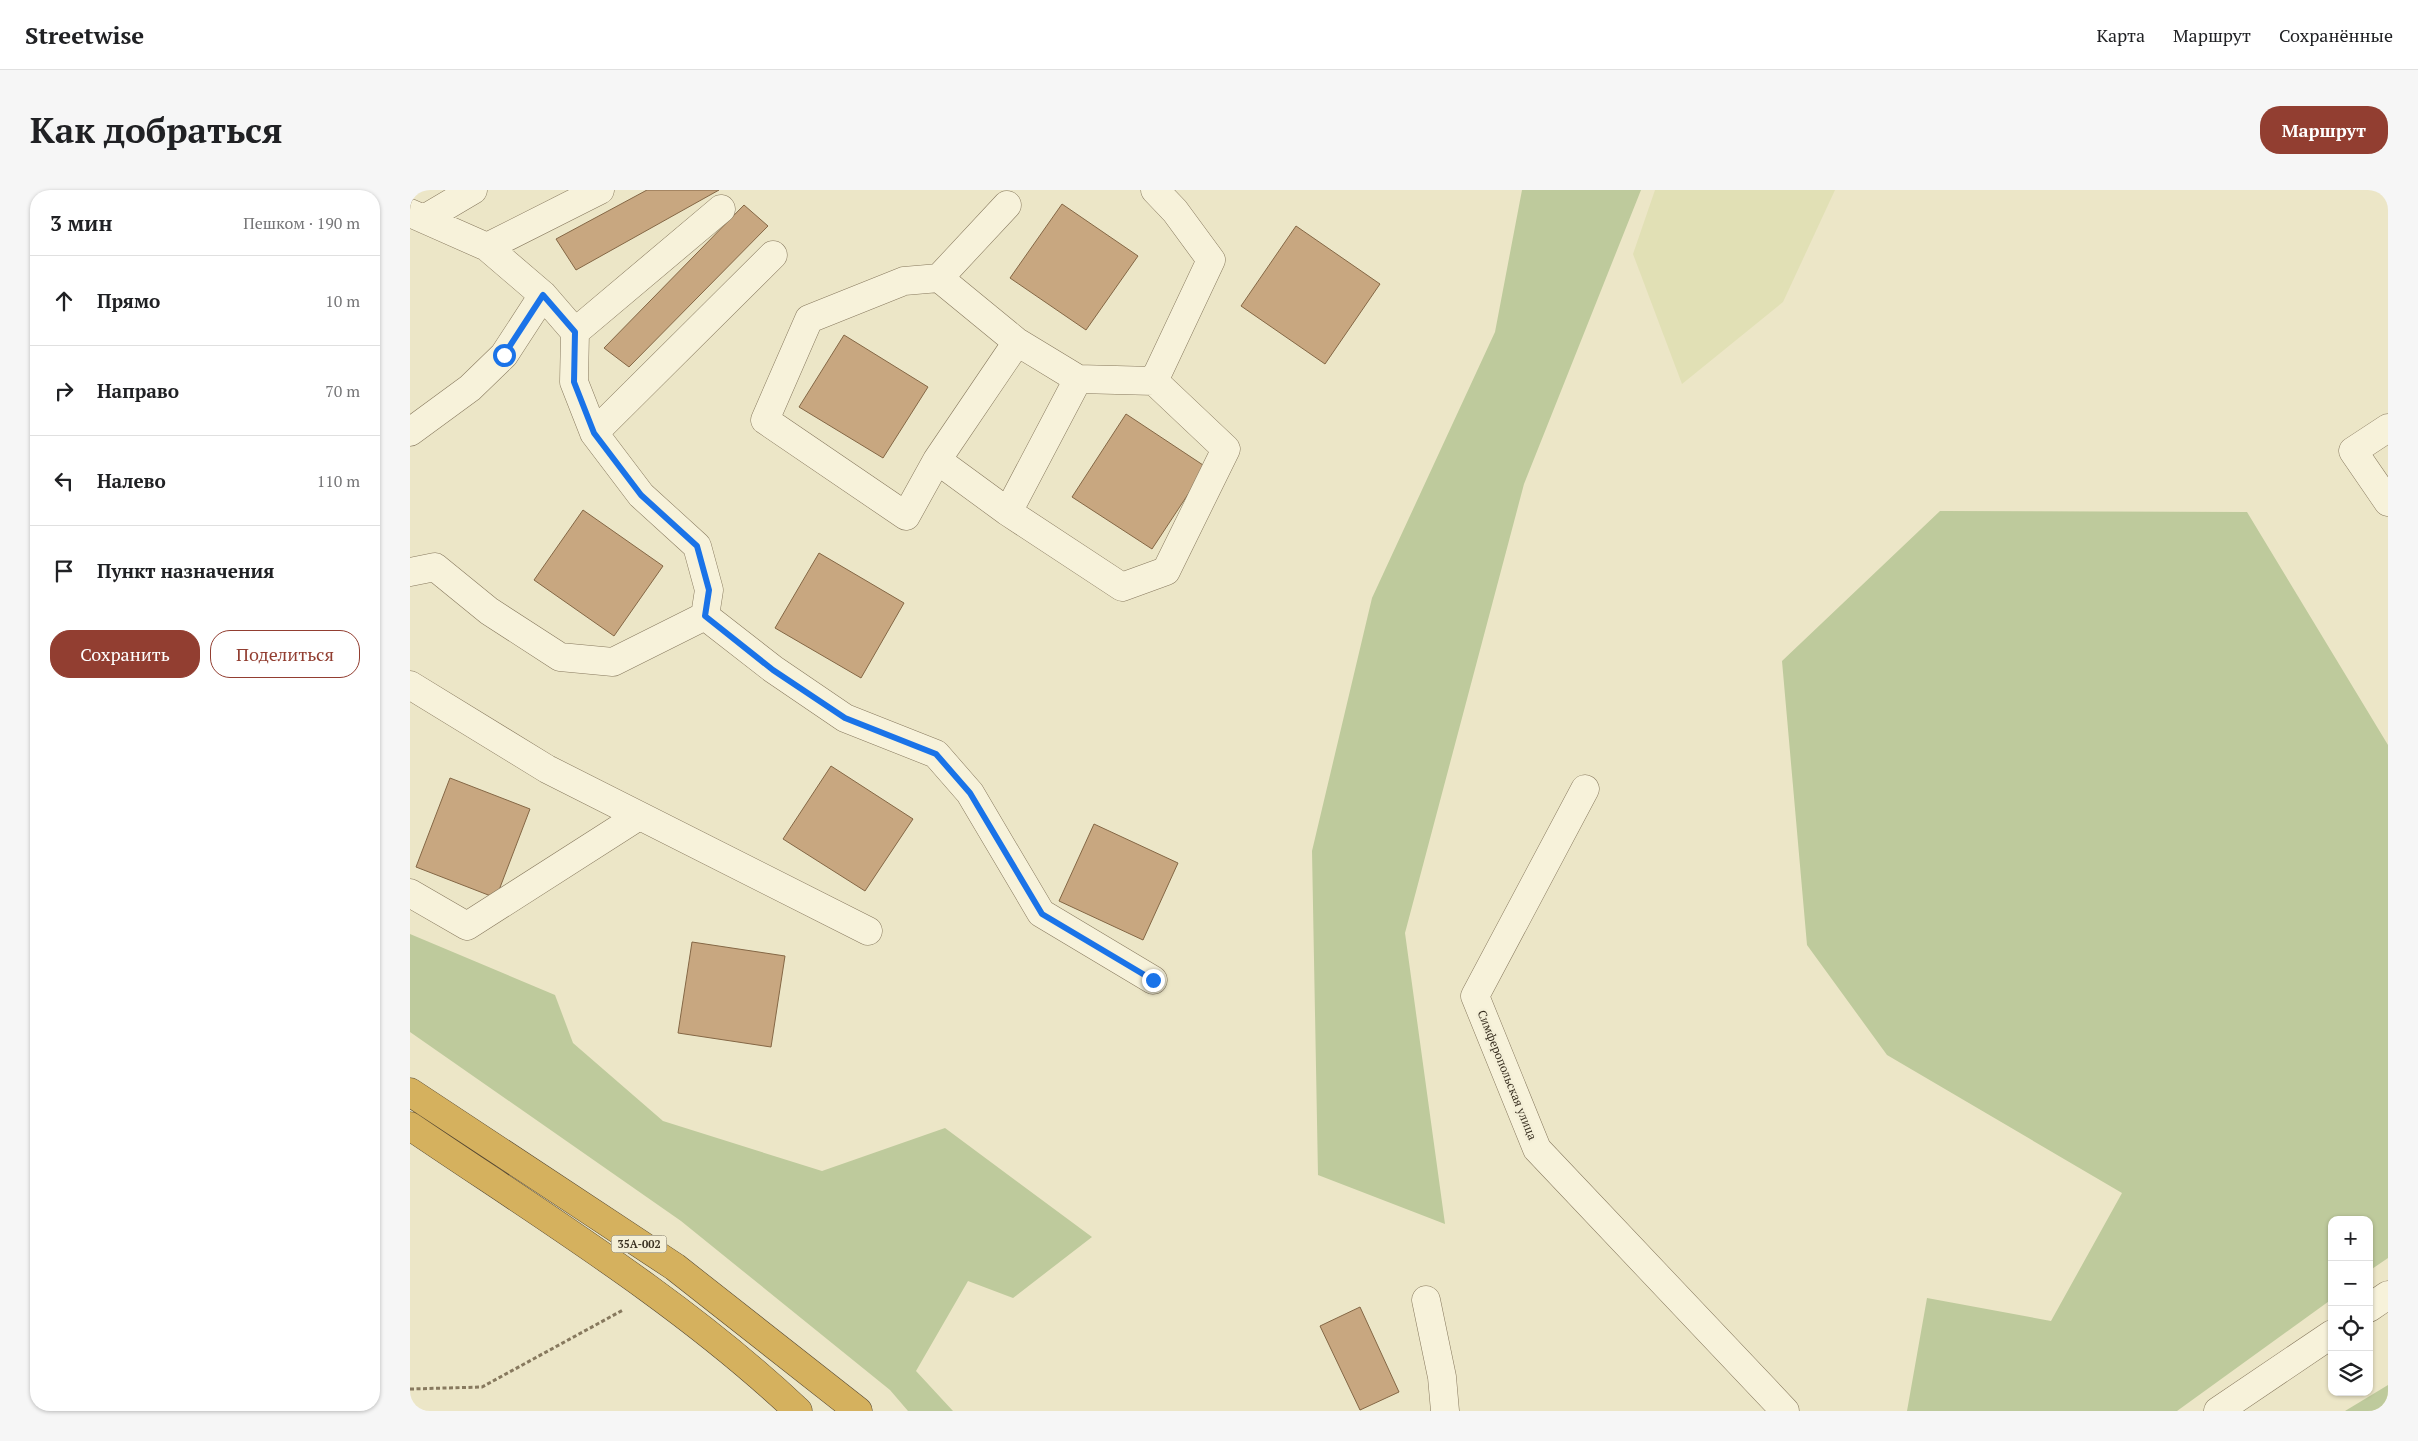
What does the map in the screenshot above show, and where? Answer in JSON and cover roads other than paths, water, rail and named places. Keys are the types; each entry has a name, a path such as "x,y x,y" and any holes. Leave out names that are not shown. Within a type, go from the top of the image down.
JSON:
{"highway":[{"name":"35А-002","path":"410,1092 674,1267 858,1411"},
{"name":"35А-002","path":"410,1126 653,1293 756,1372 798,1411"}],"street":[{"path":"417,216 473,190"},
{"path":"487,247 600,190"},
{"path":"1154,381 1212,260 1175,211 1155,190"},
{"path":"1007,205 939,278 904,281 809,319 765,420 906,516 937,460 1017,342"},
{"path":"575,332 721,209"},
{"path":"417,216 487,247 543,295 575,332 574,382 594,433 641,495 697,546 709,590 705,616"},
{"path":"594,433 773,255"},
{"path":"937,460 1008,512 1122,587 1166,571 1226,449 1154,381 1078,379 1017,342 939,278"},
{"path":"410,432 470,388 504,355 543,295"},
{"path":"1008,512 1078,379"},
{"path":"2388,428 2353,451 2388,502"},
{"path":"410,572 435,567 489,611 560,656 613,662 705,616"},
{"path":"705,616 773,670 845,718 936,754 970,793 1042,914 1153,980"},
{"path":"410,685 547,769 868,931"},
{"name":"Симферопольская улица","path":"1585,789 1475,996 1537,1149 1784,1411"},
{"path":"410,893 467,926 639,816"},
{"path":"2372,1306 2388,1295"},
{"path":"1426,1300 1442,1377 1445,1411"},
{"path":"2218,1411 2328,1337"}]}
